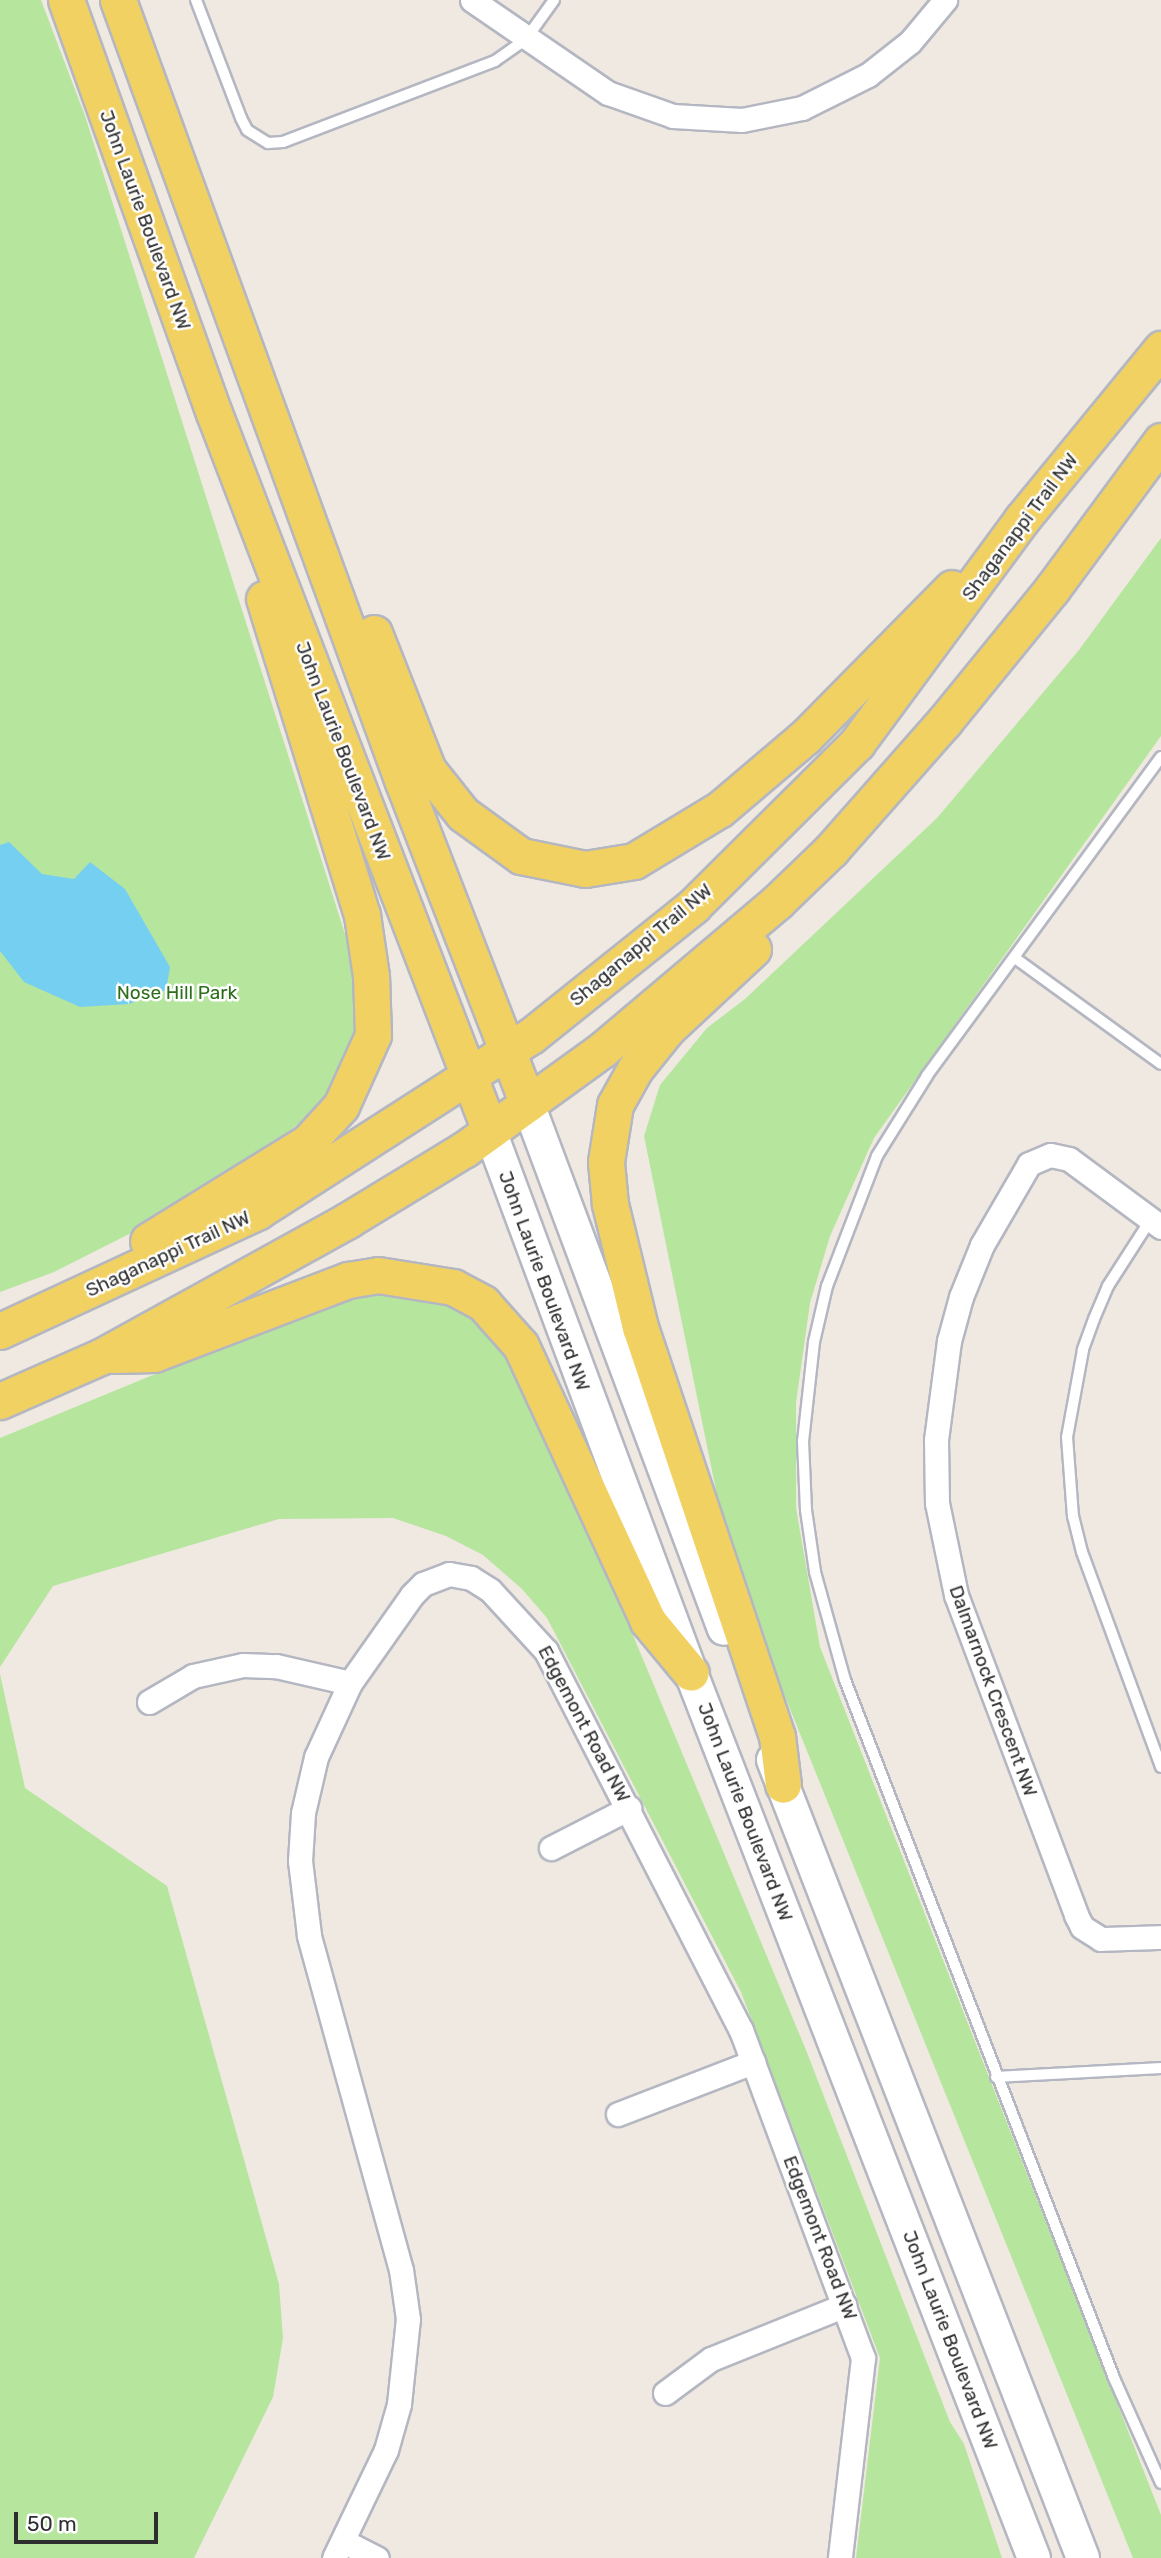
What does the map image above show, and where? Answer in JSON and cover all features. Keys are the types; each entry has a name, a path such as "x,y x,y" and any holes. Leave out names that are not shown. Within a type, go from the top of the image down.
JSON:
{"main road":[{"name":"John Laurie Boulevard NW","path":"66,0 214,413 490,1131 691,1673 1034,2558"},
{"path":"118,0 305,511 783,1785 1083,2558"},
{"name":"Shaganappi Trail NW","path":"0,1331 258,1211 507,1053 693,906 857,743 1022,519 1161,349"},
{"path":"53,1308 98,1271 308,1142 341,1106 373,1035 371,976 362,915 279,656 214,413"},
{"path":"0,1401 102,1356 348,1220 490,1131 603,1049 777,902 831,850 944,722 1052,589 1161,441"},
{"path":"305,511 370,622 428,770 463,814 494,840 521,856 585,869 634,861 720,809 805,737 1022,519"},
{"path":"777,902 755,947 667,1030 635,1069 615,1105 606,1161 610,1204 640,1327 777,1737 783,1785"},
{"path":"102,1356 153,1354 348,1280 378,1275 431,1282 483,1303 521,1346 648,1621 691,1673"}],"street":[{"path":"472,0 577,76 634,104 673,116 742,120 802,108 868,75 910,42 945,0"},
{"name":"Dalmarnock Crescent NW","path":"1156,1223 1069,1159 1046,1156 1025,1169 982,1245 961,1297 941,1387 936,1453 937,1503 956,1595 1076,1915 1083,1927 1101,1938 1161,1937"},
{"name":"Edgemont Road NW","path":"338,2549 386,2450 399,2404 408,2319 401,2270 309,1935 302,1897 301,1834 307,1787 331,1717 350,1683 423,1584 449,1574 471,1578 516,1614 546,1651 725,1994 753,2062 861,2351 863,2378 840,2558"},
{"path":"149,1702 192,1676 243,1665 308,1671 350,1683"},
{"path":"551,1848 629,1808"},
{"path":"618,2114 753,2062"},
{"path":"665,2393 711,2359 845,2305"},
{"path":"338,2549 377,2558"}],"lane":[{"path":"196,0 247,130 268,143 283,142 495,61 526,39 554,0"},
{"path":"1161,757 898,1118 854,1206 814,1342 803,1441 806,1510 826,1622 996,2077 1114,2378 1161,2483"},
{"path":"1015,958 1161,1064"},
{"path":"1156,1223 1108,1286 1094,1319 1083,1350 1067,1437 1073,1516 1082,1552 1161,1767"},
{"path":"996,2077 1161,2068"}],"green space":[{"name":"Nose Hill Park","path":"0,0 41,0 85,116 358,975 354,1038 334,1089 316,1110 212,1192 54,1272 0,1292"},
{"path":"1161,538 1161,736 874,1138 830,1236 810,1303 796,1403 796,1508 820,1647 1161,2515 1161,2558 1133,2558 763,1642 719,1505 644,1136 660,1085 707,1028 745,999 937,818 1079,650"},
{"path":"403,1290 457,1306 483,1325 522,1369 806,2050 950,2422 964,2444 1002,2558 856,2558 880,2358 741,1992 547,1618 522,1589 483,1555 446,1536 393,1518 279,1519 53,1586 0,1667 0,1438 347,1295"},
{"path":"0,1674 25,1788 167,1886 279,2284 283,2338 273,2397 194,2558 0,2558"}],"water":[{"path":"9,842 42,874 74,879 90,862 125,889 170,967 166,990 129,1004 80,1007 24,982 0,951 0,845"}]}
